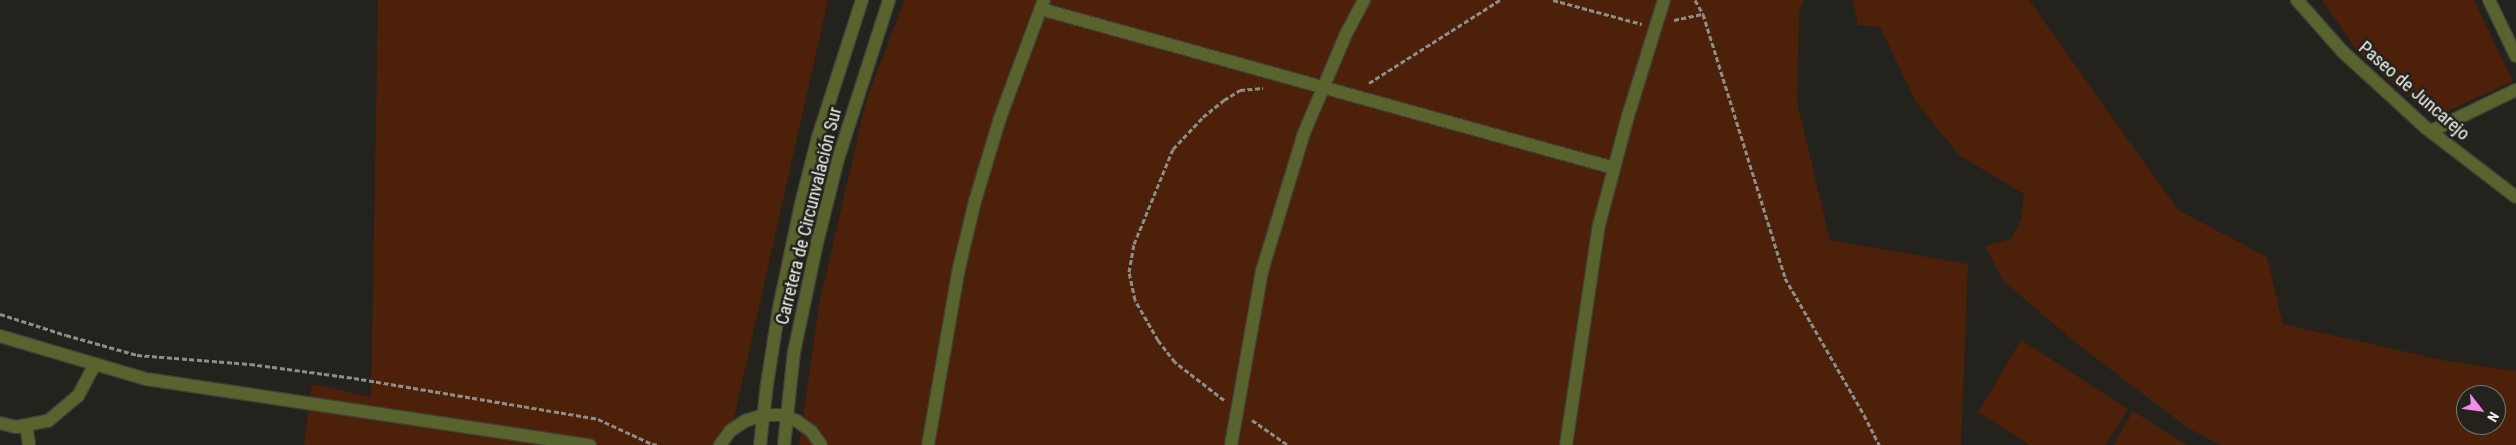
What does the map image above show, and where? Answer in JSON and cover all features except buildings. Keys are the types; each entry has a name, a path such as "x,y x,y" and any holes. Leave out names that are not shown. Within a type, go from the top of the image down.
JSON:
{"street":[{"name":"Carretera de Circunvalación Sur","path":"760,445 779,308 800,208 818,137 862,0"},
{"name":"Carretera de Circunvalación Sur","path":"784,445 794,352 820,234 838,158 889,0"},
{"path":"1231,445 1262,271 1304,133 1346,34 1364,0"},
{"path":"1566,445 1599,225 1664,0"},
{"name":"Paseo de Juncarejo","path":"2297,0 2342,51 2431,131 2476,168 2516,197"},
{"path":"2489,0 2516,56"},
{"path":"928,445 958,277 975,202 1000,118 1042,5 1323,88 1614,168"},
{"path":"2431,131 2516,90"},
{"path":"0,336 146,379 590,445"},
{"path":"0,423 16,427 48,420 78,396 95,364"},
{"path":"720,445 730,431 745,421 763,415 780,415 797,420 811,431 821,445"},
{"path":"26,425 29,445"}],"path":[{"path":"1360,88 1500,0"},
{"path":"1553,0 1648,26"},
{"path":"1695,0 1702,14 1785,278 1864,415 1879,445"},
{"path":"1666,22 1702,14"},
{"path":"1229,404 1176,362 1158,340 1136,300 1129,272 1134,244 1173,149 1203,117 1224,100 1240,90 1265,88"},
{"path":"0,314 66,336 136,355 250,364 354,378 598,419 652,444 659,445"},
{"path":"1244,414 1288,445"}],"shaded area":[{"path":"378,0 828,0 728,445 304,445 312,384 371,397"},
{"path":"905,0 1803,0 1799,13 1797,102 1830,240 1968,264 1961,445 799,445 819,305 867,97"},
{"path":"1853,0 2029,0 2178,210 2267,257 2283,324 2447,361 2516,371 2516,445 2221,445 2188,428 2081,347 2003,281 1985,246 2011,239 2021,220 2024,194 1960,156 1916,102 1880,27 1858,25"},
{"path":"2322,0 2474,0 2513,81 2433,118 2358,52"},
{"path":"2021,340 2128,409 2106,445 2030,445 1978,412"},
{"path":"2133,411 2187,445 2113,445"}]}
